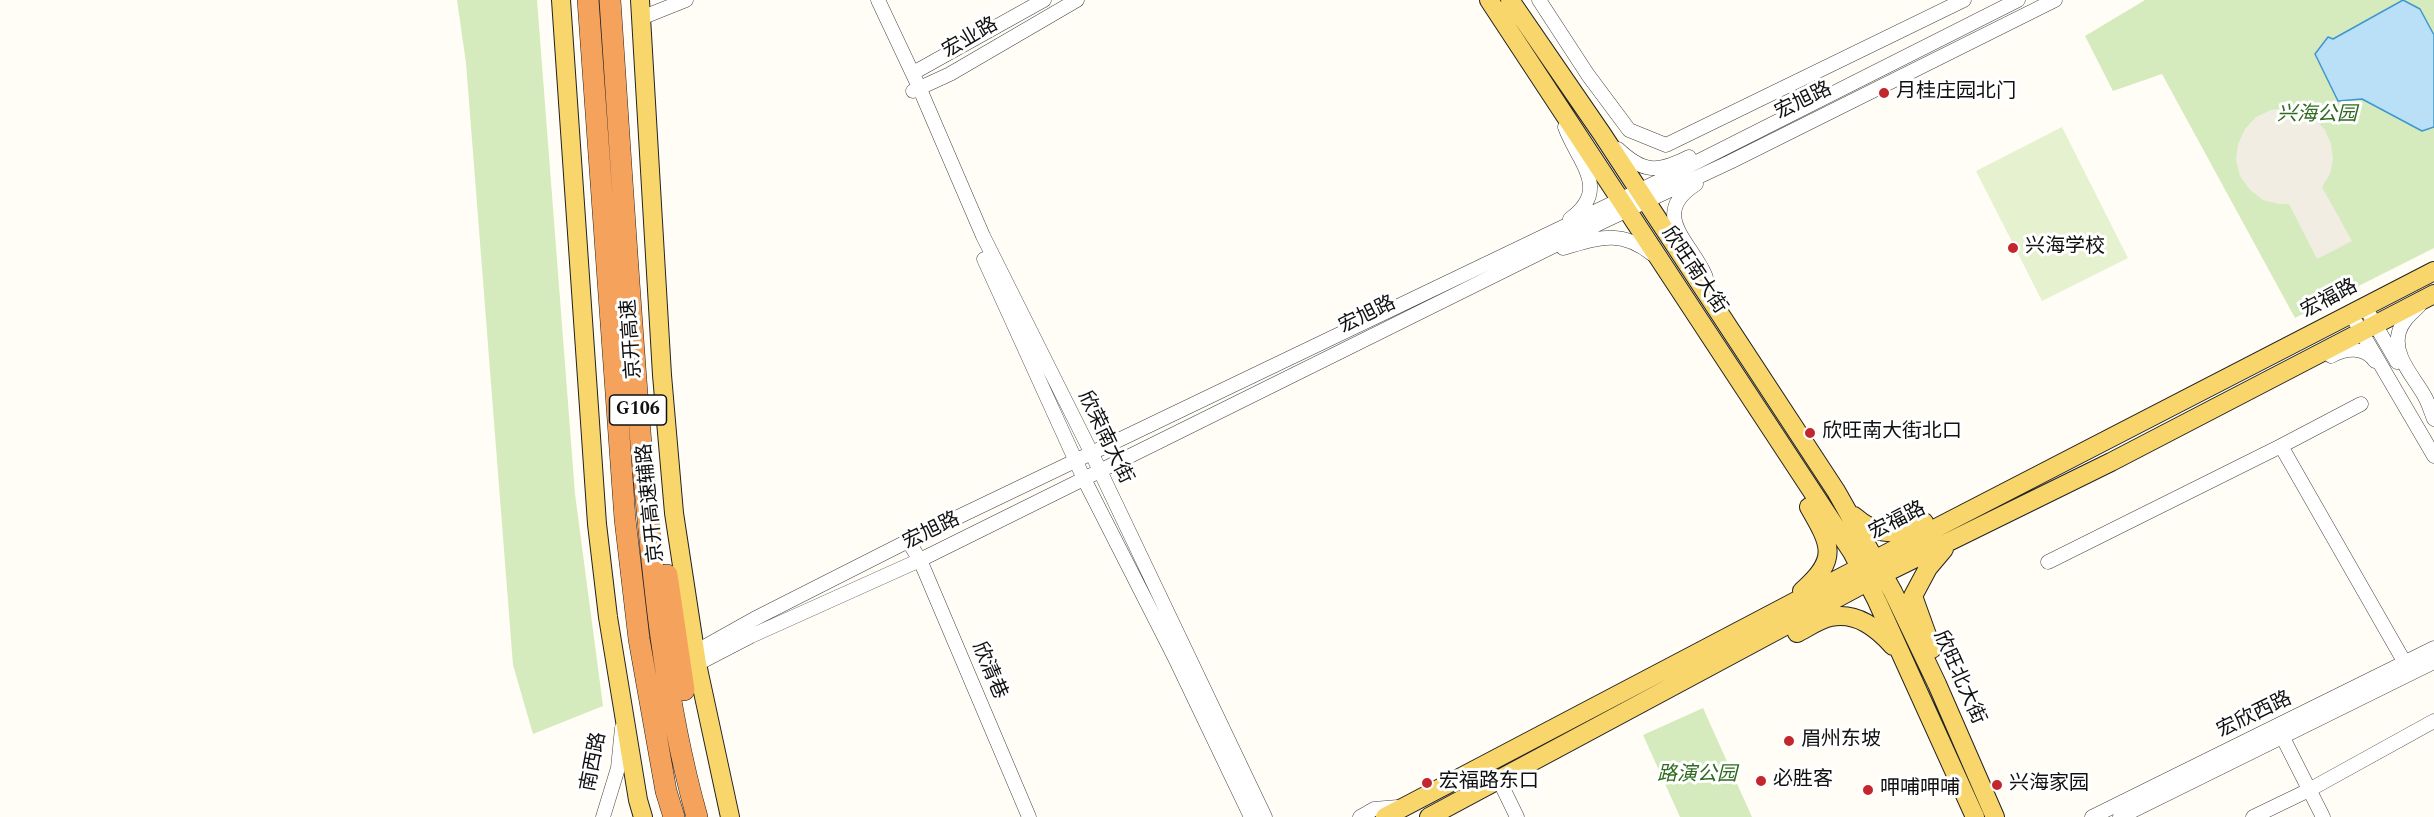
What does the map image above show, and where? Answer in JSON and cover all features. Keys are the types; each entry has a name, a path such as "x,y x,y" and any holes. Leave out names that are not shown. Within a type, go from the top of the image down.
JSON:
{"highway":[{"name":"京开高速","path":"588,0 625,519 639,639 666,791 674,817"},
{"name":"京开高速","path":"610,0 635,375 660,636 688,787 697,817"},
{"path":"622,0 657,506 694,752 709,817"}],"main road":[{"path":"561,0 597,524 608,617 638,801 643,817"},
{"name":"欣旺南大街","path":"1489,0 1657,259 1790,456 1872,570"},
{"name":"欣旺南大街","path":"1510,0 1602,134 1836,491 1872,570"},
{"name":"京开高速辅路","path":"640,9 662,375 674,513 696,658 730,817"},
{"name":"宏福路","path":"1430,817 1719,662 1993,499 2434,271"},
{"name":"宏福路","path":"1385,817 1772,614 1872,570 1951,542 2430,296"},
{"path":"1772,614 1819,576 1829,552 1824,533 1800,491 1790,456"},
{"path":"1836,491 1854,516 1869,528 1897,533 1909,530 1959,504 1993,499"},
{"path":"1937,684 1932,648 1914,596 1928,568 1951,542"},
{"path":"1872,570 1901,655 1975,817"},
{"name":"欣旺北大街","path":"1872,570 1937,684 1995,817"},
{"path":"1719,662 1769,645 1830,616 1851,617 1868,623 1884,636 1901,655"}],"street":[{"path":"640,9 686,0"},
{"name":"欣荣南大街","path":"878,0 913,73 916,89 963,213 1084,478 1174,656 1262,815"},
{"name":"宏业路","path":"913,73 1044,0"},
{"name":"宏业路","path":"916,89 950,74 1077,0"},
{"path":"1539,0 1588,75 1629,130 1666,145 1964,0"},
{"name":"宏旭路","path":"1642,196 1742,139 2018,0"},
{"name":"宏旭路","path":"696,658 751,636 920,560 1548,242 1642,196 1730,162 2055,0"},
{"name":"欣荣南大街","path":"916,89 983,236 1092,454 1262,815"},
{"path":"1554,97 1568,135 1591,181 1588,199 1577,214 1548,242 1562,249 1608,237 1625,239 1638,244 1657,259"},
{"path":"1602,134 1640,167 1660,168 1706,148 1742,139"},
{"path":"1707,294 1706,277 1679,232 1674,219 1674,207 1686,191 1730,162"},
{"name":"宏旭路","path":"696,658 754,619 908,541 1548,242"},
{"path":"2430,296 2404,321 2397,344 2400,354 2426,398 2434,421"},
{"path":"2358,311 2434,421"},
{"path":"2368,328 2388,378"},
{"path":"2262,384 2340,351 2362,350 2372,357 2388,378 2434,456"},
{"path":"2048,562 2361,404"},
{"path":"2281,446 2405,663"},
{"name":"欣清巷","path":"908,541 920,560 1029,817"},
{"name":"宏欣西路","path":"2120,817 2434,648"},
{"name":"宏欣西路","path":"2092,817 2434,662"},
{"name":"南西路","path":"603,817 618,768 624,713"},
{"path":"2253,817 2309,790 2434,722"},
{"path":"2279,732 2322,817"},
{"path":"1499,780 1517,817"},
{"path":"1360,817 1374,809 1403,807"}],"green space":[{"path":"457,0 537,0 575,494 603,706 533,734 513,665 466,63"},
{"name":"兴海公园","path":"2145,0 2434,0 2434,248 2295,318 2162,74 2113,91 2085,36"},
{"path":"2062,127 2128,258 2042,301 1976,171"},
{"name":"路演公园","path":"1703,708 1752,817 1680,817 1643,735"}],"shaded area":[{"path":"2288,108 2303,111 2325,130 2331,144 2333,159 2330,174 2322,187 2352,241 2317,259 2289,204 2263,200 2250,190 2240,176 2236,160 2238,144 2245,129 2256,117 2271,110"}],"water":[{"path":"2403,0 2420,9 2434,35 2434,127 2422,131 2362,99 2338,101 2315,54 2328,37 2333,39"}],"place":[{"name":"月桂庄园北门","path":"1884,93"},
{"name":"兴海学校","path":"2013,248"},
{"name":"欣旺南大街北口","path":"1810,433"},
{"name":"眉州东坡","path":"1789,741"},
{"name":"必胜客","path":"1761,781"},
{"name":"宏福路东口","path":"1427,783"},
{"name":"兴海家园","path":"1997,785"},
{"name":"呷哺呷哺","path":"1868,790"}]}
